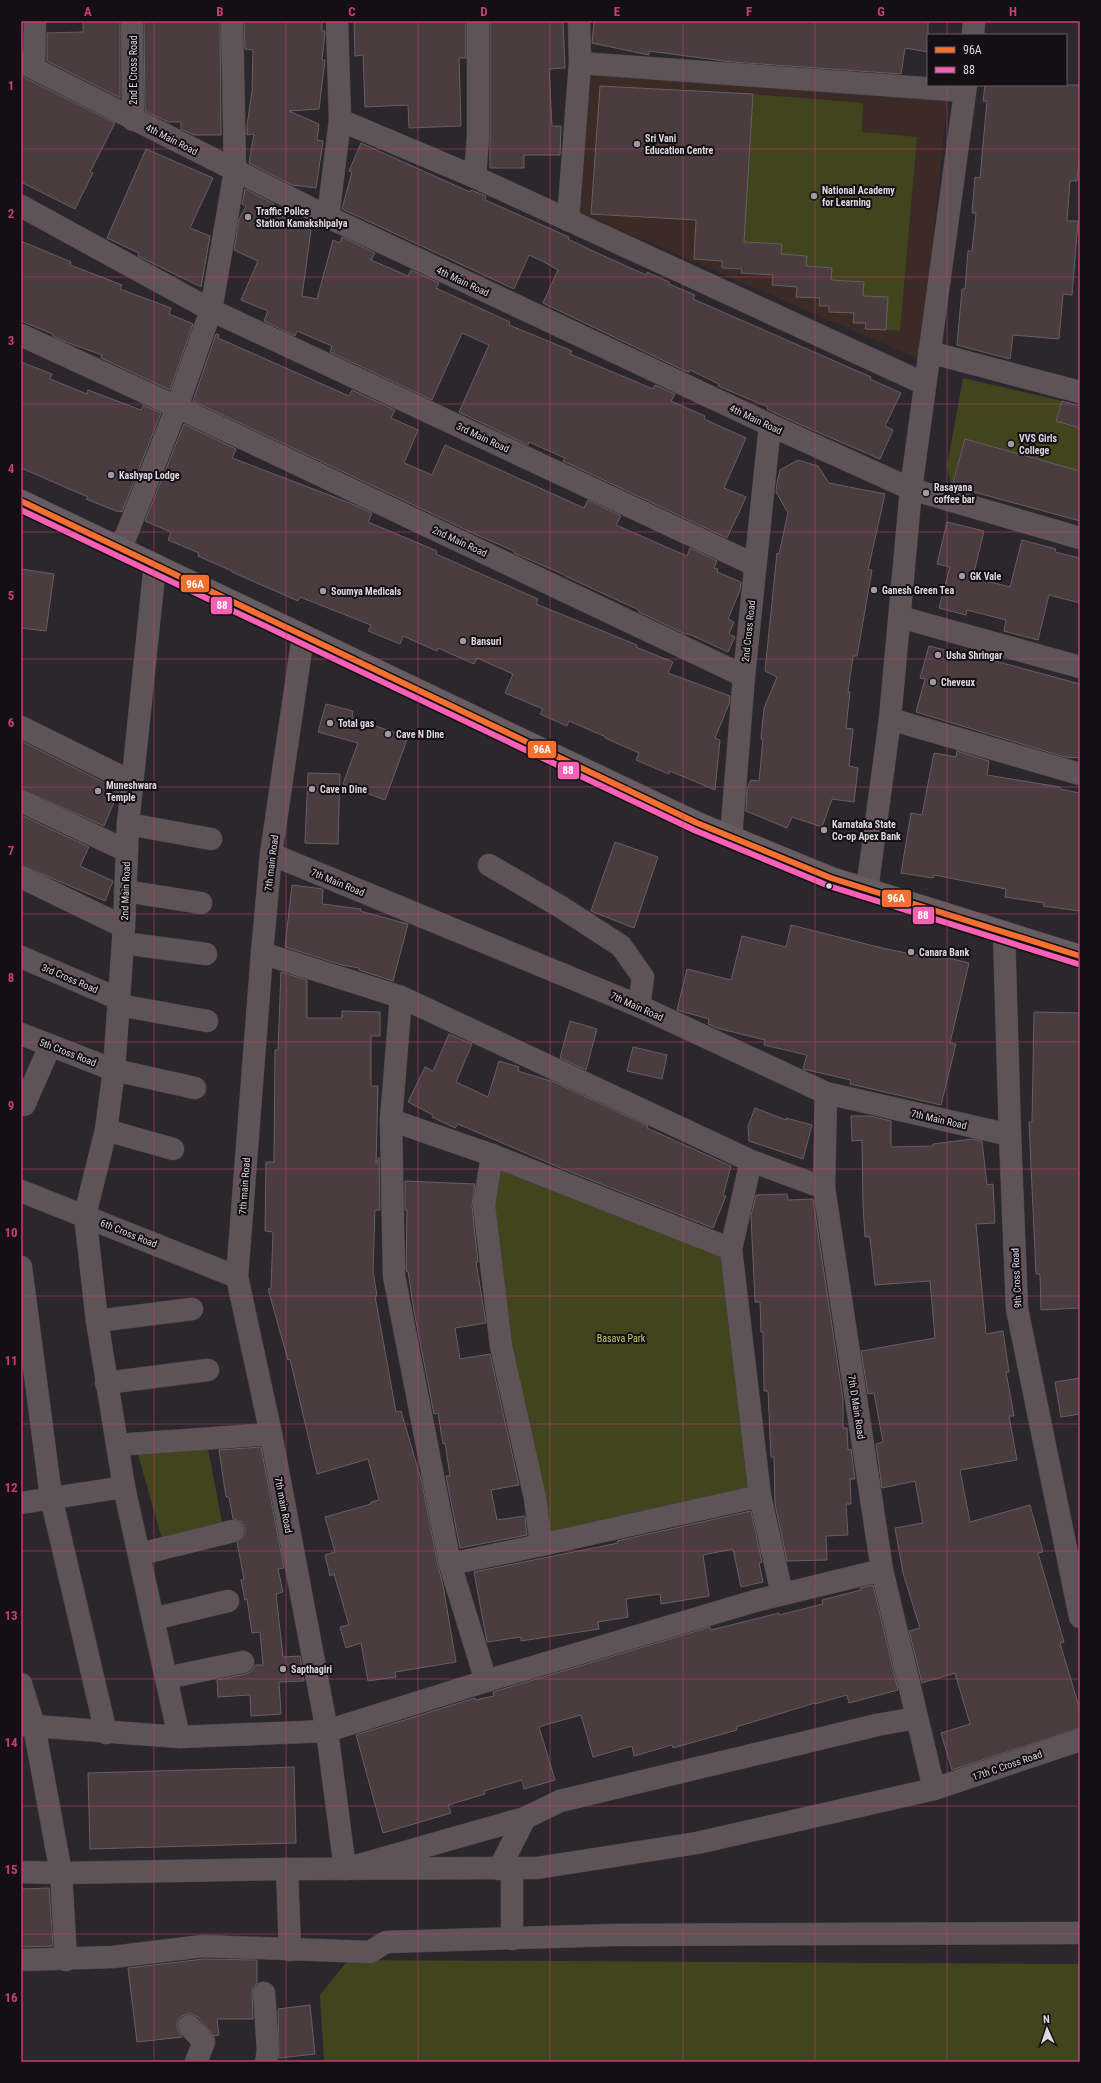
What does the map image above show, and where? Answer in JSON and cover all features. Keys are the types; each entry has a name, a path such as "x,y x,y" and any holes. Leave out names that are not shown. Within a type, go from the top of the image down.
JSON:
{"main road":[{"path":"21,501 697,823 832,878 1080,956"}],"street":[{"path":"27,64 35,21"},
{"name":"2nd E Cross Road","path":"132,21 133,120"},
{"path":"121,548 177,407 210,310 235,171 232,21"},
{"path":"328,217 340,120 337,21"},
{"path":"475,178 478,136 478,21"},
{"path":"568,220 580,63 579,21"},
{"path":"972,34 974,21"},
{"path":"580,63 927,86"},
{"name":"4th Main Road","path":"27,64 133,120 328,217 770,425 911,489 1080,538"},
{"path":"867,890 890,719 911,489 965,88 934,86"},
{"path":"340,120 475,178 925,384"},
{"name":"3rd Main Road","path":"21,206 210,310 755,565"},
{"name":"2nd Main Road","path":"21,336 177,407 744,676"},
{"path":"929,352 1079,387"},
{"name":"2nd Cross Road","path":"731,837 744,676 770,425"},
{"name":"2nd Main Road","path":"85,1215 106,1130 114,1070 123,935 128,824 155,565"},
{"path":"900,616 1080,667"},
{"name":"7th main Road","path":"303,636 271,854 237,1277 271,1434 326,1731 345,1869"},
{"path":"890,719 1080,774"},
{"path":"21,727 132,782"},
{"path":"21,801 127,850"},
{"path":"128,824 211,839"},
{"name":"7th Main Road","path":"271,854 639,1006 826,1093 1010,1135"},
{"path":"489,866 561,907 621,946 643,977 639,1006"},
{"path":"21,877 123,935 206,954"},
{"path":"125,891 202,903"},
{"name":"9th Cross Road","path":"1004,933 1017,1309 1080,1617"},
{"path":"262,953 401,997 751,1161 824,1188"},
{"name":"3rd Cross Road","path":"21,957 119,1002 207,1021"},
{"path":"401,997 391,1120 394,1276 450,1564 486,1681"},
{"name":"5th Cross Road","path":"21,1034 114,1070 195,1088"},
{"path":"24,1105 50,1046"},
{"name":"7th D Main Road","path":"826,1093 824,1188 882,1570 934,1789"},
{"path":"391,1120 492,1155 731,1249"},
{"path":"106,1130 173,1149"},
{"path":"492,1155 484,1205 501,1346 535,1498 541,1545"},
{"path":"751,1161 731,1249 760,1496 782,1594"},
{"name":"6th Cross Road","path":"21,1191 85,1215 237,1277"},
{"path":"85,1215 97,1321 124,1487 140,1554 179,1737"},
{"path":"21,1267 51,1497 106,1733"},
{"path":"97,1321 192,1309"},
{"path":"106,1383 208,1370"},
{"path":"117,1445 271,1434"},
{"path":"21,1503 51,1497 124,1487"},
{"path":"450,1564 760,1496"},
{"path":"140,1554 233,1531"},
{"path":"28,1726 106,1733 179,1737 326,1731 486,1681 782,1594 882,1570"},
{"path":"153,1619 228,1601"},
{"path":"166,1678 243,1662"},
{"path":"21,1684 28,1726 61,1873 66,1960"},
{"path":"345,1869 525,1818 560,1801 878,1724 916,1718"},
{"name":"17th C Cross Road","path":"21,1872 61,1873 287,1869 537,1868 697,1843 934,1789 1080,1740"},
{"path":"512,1940 505,1869 525,1818"},
{"path":"287,1869 290,1950"},
{"path":"21,1960 66,1960 113,1957 203,1946 370,1952 386,1942 512,1940 623,1935 1080,1933"},
{"path":"264,1993 268,2051 266,2062"},
{"path":"189,2026 204,2042 196,2062"}],"shaded area":[{"name":"National Academy for Learning","path":"586,69 947,101 921,360 574,210"}],"green space":[{"path":"753,94 863,103 862,132 917,137 900,331 886,330 888,297 863,296 864,282 831,280 832,268 806,266 807,256 781,254 782,244 744,242"},
{"path":"963,378 1062,401 1056,421 1080,428 1080,471 965,439 951,486 947,466"},
{"name":"Basava Park","path":"497,1168 720,1254 751,1490 549,1537 509,1340 489,1205"},
{"path":"207,1444 223,1527 162,1539 137,1451"},
{"path":"348,1960 1080,1964 1080,2062 324,2062 320,1995"}],"building":[{"path":"83,21 120,21 120,98 47,61 47,33 83,32"},
{"path":"144,21 220,21 221,135 194,135 181,129 181,122 168,122 145,111"},
{"path":"244,21 322,21 322,31 325,31 325,33 322,60 325,60 319,109 289,111 319,124 317,140 323,141 316,188 292,185 249,163 254,134 247,135 252,91 253,50 245,49"},
{"path":"466,21 466,58 459,58 461,126 409,128 408,105 365,107 363,55 355,56 354,22"},
{"path":"490,21 563,21 565,68 549,69 552,126 561,126 560,155 524,155 524,168 490,168"},
{"path":"594,21 928,21 927,52 905,48 901,74 732,62 649,51 649,55 592,43"},
{"path":"21,76 115,123 90,172 93,173 75,209 21,182"},
{"path":"1080,85 1080,151 1077,181 1070,181 1067,221 1078,221 1072,295 1063,294 1059,339 1013,335 1010,359 957,345 962,289 965,289 968,251 972,251 976,213 972,213 975,177 980,178 987,101 983,101 985,86"},
{"path":"600,86 753,94 744,242 782,244 781,254 807,256 806,266 832,268 831,280 864,282 863,296 888,297 886,330 865,329 866,323 853,323 854,313 829,312 829,306 819,306 820,298 796,297 797,287 772,285 773,275 741,273 742,269 722,268 722,261 694,259 696,220 591,214"},
{"path":"361,143 470,192 471,190 486,196 485,200 569,237 568,239 593,251 646,275 647,272 669,282 669,284 695,295 693,299 871,377 870,379 901,393 885,426 893,430 880,459 792,421 767,409 768,407 718,386 719,384 690,370 689,372 685,371 543,303 558,270 529,255 514,289 342,209 352,172 349,171"},
{"path":"146,149 213,178 190,228 210,236 201,287 138,256 139,253 107,238"},
{"path":"245,189 274,204 271,211 311,230 302,296 317,299 333,240 340,243 342,237 375,253 371,260 408,276 411,270 439,283 436,288 510,322 509,325 572,351 570,354 653,389 655,385 675,394 671,401 705,416 704,419 746,438 724,488 746,497 727,538 563,461 565,458 529,442 528,445 459,412 489,345 462,333 432,400 330,352 332,346 297,331 295,336 264,321 268,311 241,300 258,261 234,250 239,219 246,206 242,204"},
{"path":"21,241 71,262 70,265 122,285 120,289 171,308 169,314 193,324 170,390 101,358 102,355 63,341 53,336 53,334 21,321"},
{"path":"216,334 219,335 218,338 349,396 352,390 395,410 391,418 418,430 404,463 432,475 445,445 584,508 588,500 621,516 616,525 687,556 690,548 717,561 714,568 718,569 717,572 741,582 740,590 728,619 734,622 729,634 735,637 728,652 689,634 685,634 639,612 639,610 514,553 514,551 193,401"},
{"path":"21,362 52,374 50,379 87,394 88,390 141,410 143,405 161,413 122,512 86,499 88,497 21,468"},
{"path":"1062,401 1080,406 1080,428 1056,421"},
{"path":"184,424 236,449 232,458 350,503 372,513 368,522 437,551 436,554 538,599 536,604 637,645 636,647 673,662 668,673 730,696 729,704 715,738 720,740 715,790 670,771 669,774 636,760 639,753 605,738 606,737 569,721 567,726 540,714 543,709 505,693 513,674 477,658 474,664 438,648 437,651 403,636 400,644 368,631 371,625 300,597 298,601 232,572 198,556 199,553 168,540 171,532 145,521"},
{"path":"965,439 1080,471 1080,521 952,486"},
{"path":"798,460 818,466 829,483 885,494 868,570 872,570 857,656 853,656 848,692 850,692 846,728 853,729 849,766 858,768 854,802 832,799 822,827 792,817 787,828 746,811 747,789 751,780 759,781 764,708 777,677 765,671 777,553 779,554 788,513 776,492 777,483 780,470"},
{"path":"947,522 984,531 973,576 975,578 1010,587 1022,540 1056,549 1055,552 1080,558 1080,603 1049,595 1038,640 1004,631 1006,620 967,610 966,615 939,608 950,567 937,564"},
{"path":"21,569 54,574 46,631 21,628"},
{"path":"929,646 957,653 958,651 1080,684 1080,758 1065,757 916,712 925,679 920,678"},
{"path":"326,704 353,711 352,718 408,737 385,800 343,784 358,743 318,732"},
{"path":"21,741 119,790 104,826 21,789"},
{"path":"957,751 989,761 987,775 1060,787 1060,789 1080,793 1080,911 1043,906 1044,903 1005,897 1006,889 934,875 933,878 901,873 911,813 922,815 934,753 956,757"},
{"path":"308,773 340,774 338,844 305,843"},
{"path":"21,815 89,847 80,866 113,881 105,901 21,865"},
{"path":"615,842 658,857 634,928 591,911"},
{"path":"292,885 323,889 322,904 361,909 360,911 408,924 393,981 359,970 359,968 342,965 285,947"},
{"path":"791,925 882,948 926,957 927,953 969,963 950,1043 956,1044 941,1105 850,1084 851,1080 803,1069 807,1055 764,1045 765,1040 717,1028 708,1024 709,1019 677,1010 687,969 731,980 742,936 786,947"},
{"path":"281,972 307,980 307,1018 342,1018 342,1011 380,1012 380,1036 371,1036 371,1086 378,1086 376,1164 379,1157 380,1210 375,1210 373,1271 377,1296 375,1296 396,1412 401,1411 422,1483 443,1585 456,1662 395,1672 396,1677 368,1681 361,1643 346,1648 340,1627 349,1625 334,1574 330,1576 325,1555 335,1552 325,1517 371,1504 371,1502 379,1500 368,1459 317,1474 290,1359 288,1360 268,1289 271,1288 273,1232 265,1231 266,1162 274,1162 275,1050 278,1050"},
{"path":"1034,1012 1080,1013 1080,1308 1041,1310 1040,1274 1036,1274 1029,1122 1032,1122"},
{"path":"570,1021 597,1029 586,1070 560,1058"},
{"path":"449,1034 472,1044 456,1082 488,1097 499,1061 519,1067 518,1071 554,1082 648,1126 647,1128 731,1166 723,1196 726,1196 713,1228 563,1169 458,1124 455,1128 432,1117 433,1115 408,1102 425,1067 433,1071"},
{"path":"633,1047 667,1055 662,1079 627,1071"},
{"path":"755,1108 786,1120 786,1118 812,1125 803,1159 749,1141 748,1126"},
{"path":"851,1116 870,1116 891,1121 891,1147 933,1146 933,1144 973,1139 982,1141 987,1185 993,1184 995,1223 976,1224 986,1334 1003,1331 1009,1372 1006,1372 1014,1416 1009,1416 1017,1460 960,1470 970,1522 1030,1505 1043,1552 1038,1553 1064,1642 1060,1643 1080,1710 1080,1728 952,1770 941,1733 970,1724 955,1673 922,1683 909,1631 920,1628 903,1573 895,1528 923,1523 915,1481 882,1488 876,1444 883,1442 874,1393 868,1394 861,1351 935,1338 930,1281 875,1285 870,1237 865,1237 862,1140 852,1141"},
{"path":"405,1181 475,1184 472,1206 478,1262 476,1262 486,1323 455,1328 460,1359 490,1354 519,1485 491,1490 497,1520 525,1516 527,1535 460,1548 446,1476 450,1476 445,1443 443,1444 438,1413 434,1414 414,1311 408,1271 406,1271 407,1210 405,1210"},
{"path":"787,1194 788,1200 813,1199 843,1399 843,1428 847,1428 848,1450 851,1449 855,1479 850,1479 851,1504 846,1504 848,1535 826,1536 827,1560 787,1561 775,1504 774,1457 771,1457 768,1391 764,1391 763,1332 761,1332 760,1302 755,1302 751,1216 756,1195"},
{"path":"1080,1378 1080,1414 1061,1417 1055,1382"},
{"path":"261,1447 284,1568 278,1569 283,1592 276,1594 283,1657 300,1656 304,1681 279,1682 281,1714 251,1716 250,1695 218,1697 217,1680 246,1674 252,1671 255,1665 263,1665 260,1632 252,1633 247,1599 245,1600 241,1580 244,1579 237,1542 245,1535 245,1528 242,1522 233,1519 229,1497 226,1497 219,1450"},
{"path":"751,1511 762,1562 759,1563 763,1582 741,1587 733,1549 703,1555 709,1596 661,1604 660,1594 626,1599 628,1617 598,1622 599,1629 521,1641 521,1637 487,1642 474,1572 618,1543 617,1541"},
{"path":"873,1585 898,1690 849,1703 847,1695 815,1703 736,1727 737,1730 673,1748 672,1745 634,1756 632,1746 593,1757 581,1715 539,1727 555,1780 524,1789 522,1780 484,1791 485,1794 448,1805 451,1813 383,1833 356,1735 475,1698 475,1700 494,1696 493,1692 710,1627 711,1630 823,1604 822,1600 861,1590 860,1588"},
{"path":"294,1767 296,1843 90,1849 88,1773"},
{"path":"49,1888 53,1946 21,1947 21,1889"},
{"path":"204,1959 257,1960 257,1983 253,1987 252,1993 253,2019 217,2019 219,2035 214,2036 198,2017 192,2014 187,2014 180,2017 177,2023 177,2029 182,2037 137,2042 128,1968"},
{"path":"310,2005 315,2054 279,2058 278,2009"}],"transit line":[{"name":"96A","path":"21,501 697,823 831,878 1080,956"},
{"name":"88","path":"21,510 694,830 829,886 1078,964"}],"place":[{"name":"Sri Vani Education Centre","path":"637,144"},
{"name":"National Academy for Learning","path":"814,196"},
{"name":"Traffic Police Station Kamakshipalya","path":"248,217"},
{"name":"VVS Girls College","path":"1011,444"},
{"name":"Kashyap Lodge","path":"111,475"},
{"name":"Rasayana coffee bar","path":"926,493"},
{"name":"GK Vale","path":"962,576"},
{"name":"Ganesh Green Tea","path":"874,590"},
{"name":"Soumya Medicals","path":"323,591"},
{"name":"Bansuri","path":"463,641"},
{"name":"Usha Shringar","path":"938,655"},
{"name":"Cheveux","path":"933,682"},
{"name":"Total gas","path":"330,723"},
{"name":"Cave N Dine","path":"388,734"},
{"name":"Cave n Dine","path":"312,789"},
{"name":"Muneshwara Temple","path":"98,791"},
{"name":"Karnataka State Co-op Apex Bank","path":"824,830"},
{"name":"Canara Bank","path":"911,952"},
{"name":"Sapthagiri","path":"283,1669"}]}
